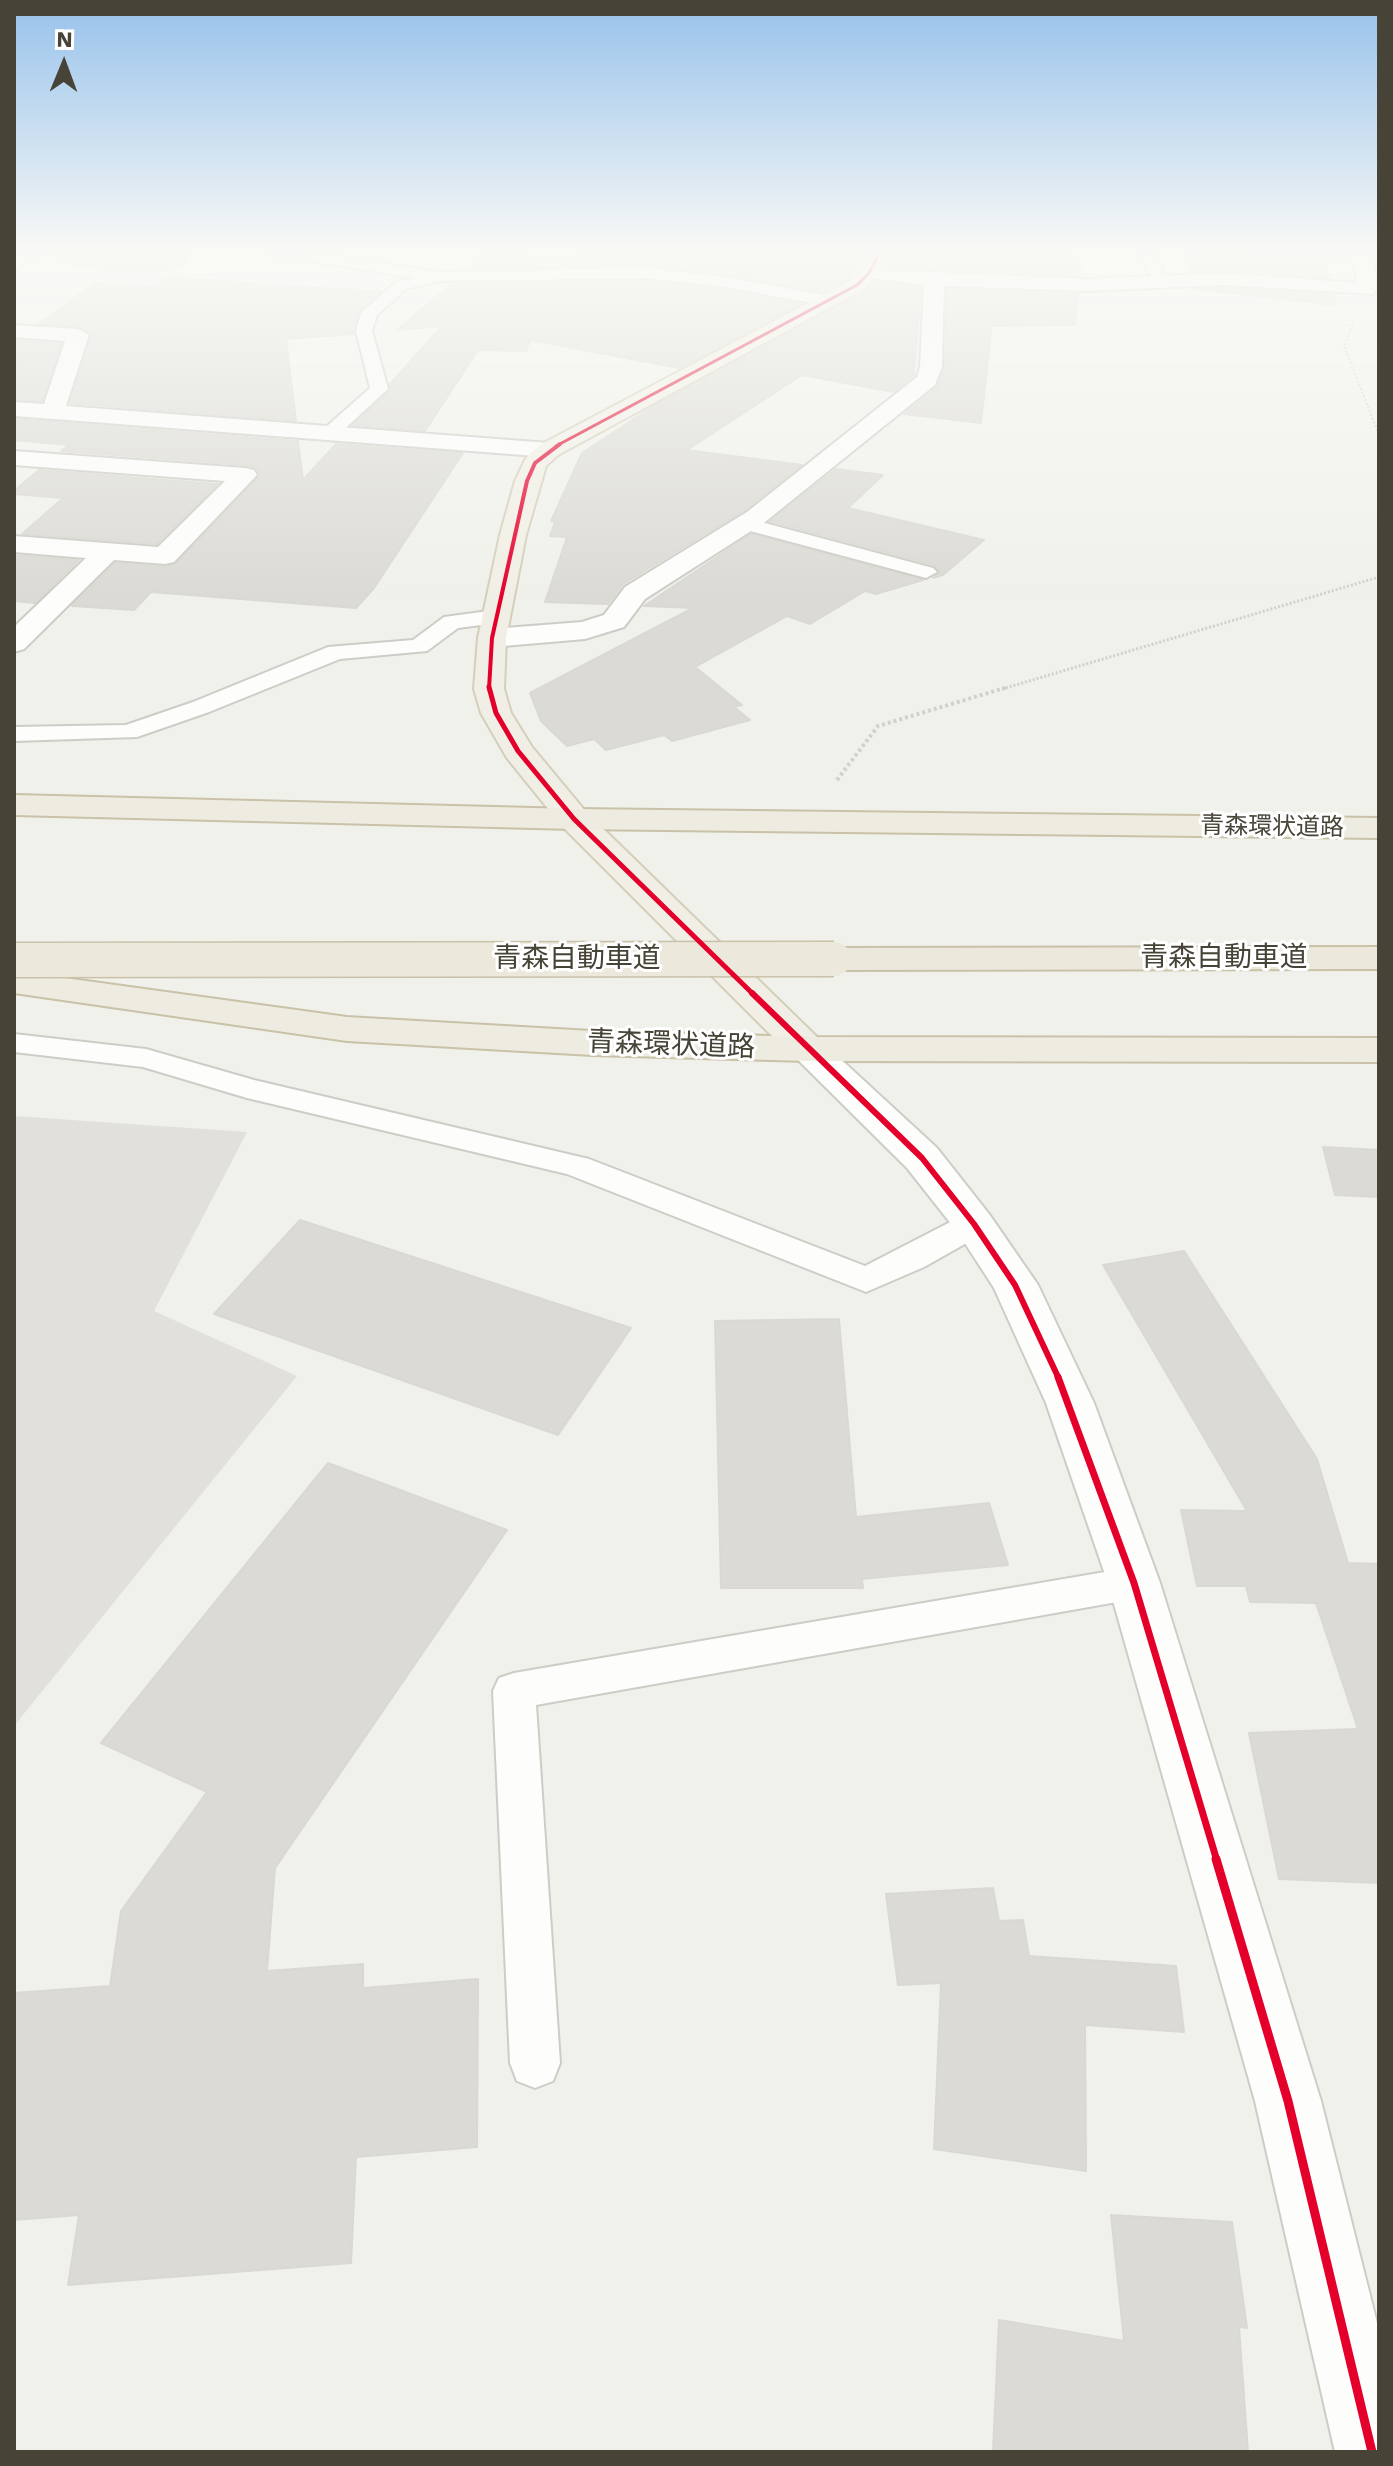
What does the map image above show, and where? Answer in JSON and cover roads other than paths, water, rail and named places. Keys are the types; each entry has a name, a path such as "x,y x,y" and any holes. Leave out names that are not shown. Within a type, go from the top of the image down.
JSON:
{"highway":[{"name":"青森環状道路","path":"14,805 574,819 1379,828"},
{"name":"青森自動車道","path":"14,960 1379,958"},
{"name":"青森環状道路","path":"14,982 347,1029 592,1043 807,1049 1379,1050"}],"main road":[{"path":"705,367 549,450 535,463 527,481 494,627 489,689 496,713 518,751 574,819 807,1049"}],"street":[{"path":"53,412 68,367"},
{"path":"494,627 585,630 614,621 635,593 746,524 927,380 931,367"},
{"path":"14,409 549,450"},
{"path":"14,458 245,475 165,556 14,544"},
{"path":"14,643 107,552"},
{"path":"807,1049 922,1158 974,1224 1015,1285 1070,1403 1134,1583 1288,2101 1372,2452"}],"lane":[{"path":"332,431 379,389 373,367"},
{"path":"746,524 926,572"},
{"path":"14,734 128,732 201,707 336,652 419,646 452,622 494,627"},
{"path":"17,1050 146,1058 247,1088 577,1166 866,1280 912,1259 974,1224"},
{"path":"535,2063 514,1691 1134,1583"}]}
